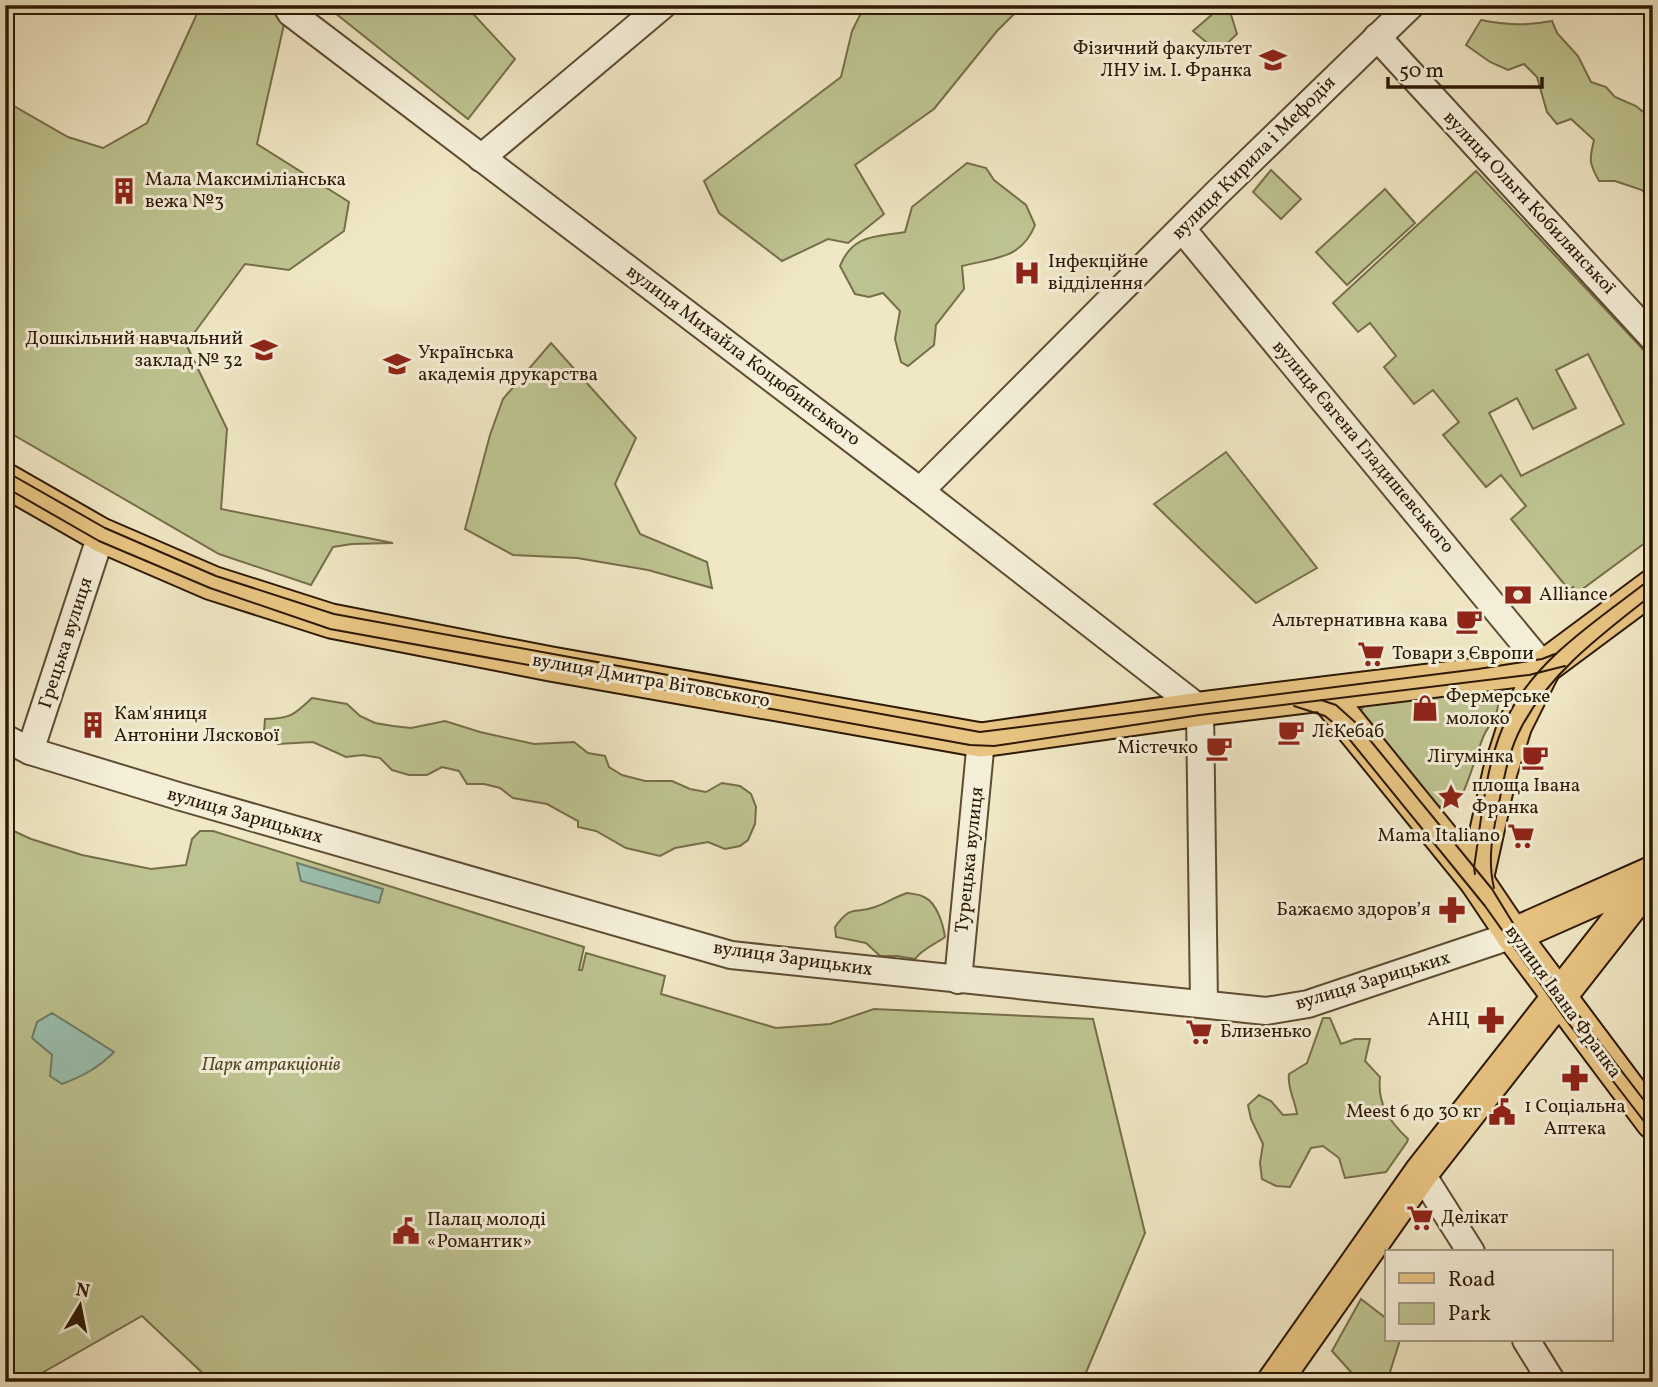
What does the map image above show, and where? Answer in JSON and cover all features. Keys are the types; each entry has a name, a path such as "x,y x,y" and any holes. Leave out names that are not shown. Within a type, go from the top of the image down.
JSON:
{"main road":[{"name":"вулиця Дмитра Вітовського","path":"5,480 101,535 212,583 331,621 551,664 981,740 1325,694"},
{"path":"1476,880 1500,772 1515,725 1544,667 1653,586"},
{"path":"1325,694 1544,667"},
{"path":"1325,694 1476,880"},
{"path":"1513,935 1653,875"},
{"path":"1274,1382 1421,1173 1560,998 1653,875"},
{"name":"вулиця Івана Франка","path":"1476,880 1513,935 1653,1122"}],"street":[{"name":"вулиця Михайла Коцюбинського","path":"286,5 291,13 920,491 1199,709"},
{"path":"481,158 663,5"},
{"name":"вулиця Кирила і Мефодія","path":"920,491 1411,5"},
{"name":"вулиця Ольги Кобилянської","path":"1377,37 1653,338"},
{"name":"вулиця Євгена Гладишевського","path":"1182,229 1544,667"},
{"name":"Грецька вулиця","path":"30,751 101,535"},
{"path":"1199,709 1203,1003"},
{"name":"вулиця Зарицьких","path":"5,738 30,751 235,813 731,955 1266,1011 1308,1004 1513,935"},
{"name":"Турецька вулиця","path":"958,980 981,740"},
{"path":"1421,1173 1470,1250"},
{"path":"1527,1342 1552,1382"}],"green space":[{"path":"201,5 277,5 285,20 257,144 349,202 344,231 289,270 245,264 186,344 227,429 221,509 393,543 333,547 311,585 219,554 5,430 5,101 68,137 103,148 147,123"},
{"path":"325,5 420,5 423,8 465,5 515,59 468,119"},
{"path":"865,5 1023,5 997,31 934,109 855,165 884,214 848,243 828,239 782,261 719,213 704,181 841,77 852,31"},
{"path":"1223,5 1228,5 1237,34 1218,52 1193,31"},
{"path":"1481,20 1516,24 1552,21 1557,33 1578,56 1591,82 1606,87 1615,97 1636,106 1653,120 1653,205 1642,190 1615,181 1599,181 1591,161 1594,140 1571,119 1557,124 1547,112 1537,77 1524,64 1508,70 1490,62 1466,45"},
{"path":"967,163 986,168 994,180 1026,205 1035,225 1023,245 1015,251 962,266 964,289 936,325 934,345 908,366 901,362 895,339 900,311 883,293 869,297 855,294 840,266 858,242 905,232 912,207"},
{"path":"1271,170 1301,199 1281,219 1253,192"},
{"path":"1476,171 1653,360 1653,537 1577,593 1573,587 1569,590 1511,519 1526,506 1501,475 1486,487 1443,435 1459,422 1433,390 1414,404 1384,367 1396,356 1370,323 1358,332 1333,303","holes":["1588,354 1624,424 1521,476 1489,413 1517,398 1533,429 1576,408 1556,370"]},
{"path":"1385,189 1415,223 1347,285 1316,252"},
{"path":"551,343 636,438 615,484 640,534 707,562 712,588 648,570 577,558 513,555 465,529 490,435 503,399"},
{"path":"1226,452 1317,568 1256,603 1154,504"},
{"path":"1490,689 1497,698 1497,711 1482,740 1461,796 1455,804 1449,806 1432,805 1359,713 1366,703"},
{"path":"312,698 347,704 360,716 375,723 411,728 445,721 534,744 574,742 588,753 605,756 609,767 622,775 645,781 672,781 706,792 722,783 740,786 751,794 756,807 755,824 748,840 740,846 725,849 708,842 675,848 660,856 626,848 596,831 578,827 578,821 547,804 513,798 500,788 484,784 467,784 459,771 442,767 427,775 409,775 392,770 380,758 363,755 346,757 313,742 278,744 264,733 265,719 291,715"},
{"name":"Парк атракціонів","path":"5,827 31,839 82,855 151,869 186,865 192,839 200,831 213,831 584,947 579,970 582,970 586,953 665,976 661,994 776,1028 830,1024 874,1009 1093,1019 1145,1233 1082,1382 210,1380 142,1316 26,1382 5,1382"},
{"path":"907,893 929,900 941,920 945,937 915,959 880,956 866,943 836,937 835,927 845,915 875,907"},
{"path":"1323,1018 1330,1018 1341,1044 1355,1039 1370,1039 1365,1061 1380,1077 1380,1096 1386,1111 1395,1126 1408,1139 1386,1172 1345,1178 1339,1158 1323,1146 1311,1148 1290,1187 1276,1186 1262,1179 1260,1163 1263,1144 1251,1119 1248,1105 1259,1095 1271,1101 1283,1115 1297,1114 1289,1074 1307,1063"},
{"path":"1361,1299 1385,1317 1385,1342 1399,1342 1390,1372 1399,1382 1360,1382 1332,1351"}],"shaded area":[{"path":"297,863 383,889 379,903 301,881"},
{"path":"52,1013 114,1052 90,1071 62,1084 50,1076 52,1055 32,1038 37,1022"}],"tram line":[{"path":"5,471 105,528 216,576 334,614 980,732 1478,669 1542,659 1555,654"},
{"path":"5,487 99,541 210,588 330,629 970,745 994,746 1200,715 1529,675 1565,666"},
{"path":"1475,874 1489,771 1500,733 1521,694 1553,656 1572,639 1653,577"},
{"path":"1494,888 1491,856 1495,824 1508,764 1522,726 1548,687 1564,670 1598,638 1653,594"},
{"path":"1321,700 1336,705 1356,723 1492,889 1519,933 1653,1112"},
{"path":"1294,706 1325,716 1341,729 1485,906 1566,1020 1653,1133"}],"place":[{"name":"Фізичний факультет ЛНУ ім. І. Франка","path":"1273,60"},
{"name":"Мала Максиміліанська вежа №3","path":"124,191"},
{"name":"Інфекційне відділення","path":"1027,273"},
{"name":"Дошкільний навчальний заклад № 32","path":"264,350"},
{"name":"Українська академія друкарства","path":"397,364"},
{"name":"Alliance","path":"1518,595"},
{"name":"Альтернативна кава","path":"1469,621"},
{"name":"Товари з Європи","path":"1371,654"},
{"name":"Фермерське молоко","path":"1425,708"},
{"name":"Кам'яниця Антоніни Ляскової","path":"93,725"},
{"name":"ЛєКебаб","path":"1291,732"},
{"name":"Мiстечко","path":"1219,748"},
{"name":"Лігумінка","path":"1535,757"},
{"name":"площа Івана Франка","path":"1451,797"},
{"name":"Mama Italiano","path":"1521,836"},
{"name":"Бажаємо здоровʼя","path":"1452,910"},
{"name":"АНЦ","path":"1491,1020"},
{"name":"Близенько","path":"1199,1032"},
{"name":"1 Соціальна Аптека","path":"1575,1078"},
{"name":"Meest 6 до 30 кг","path":"1502,1112"},
{"name":"Делікат","path":"1420,1218"},
{"name":"Палац молоді «Романтик»","path":"406,1231"}]}
